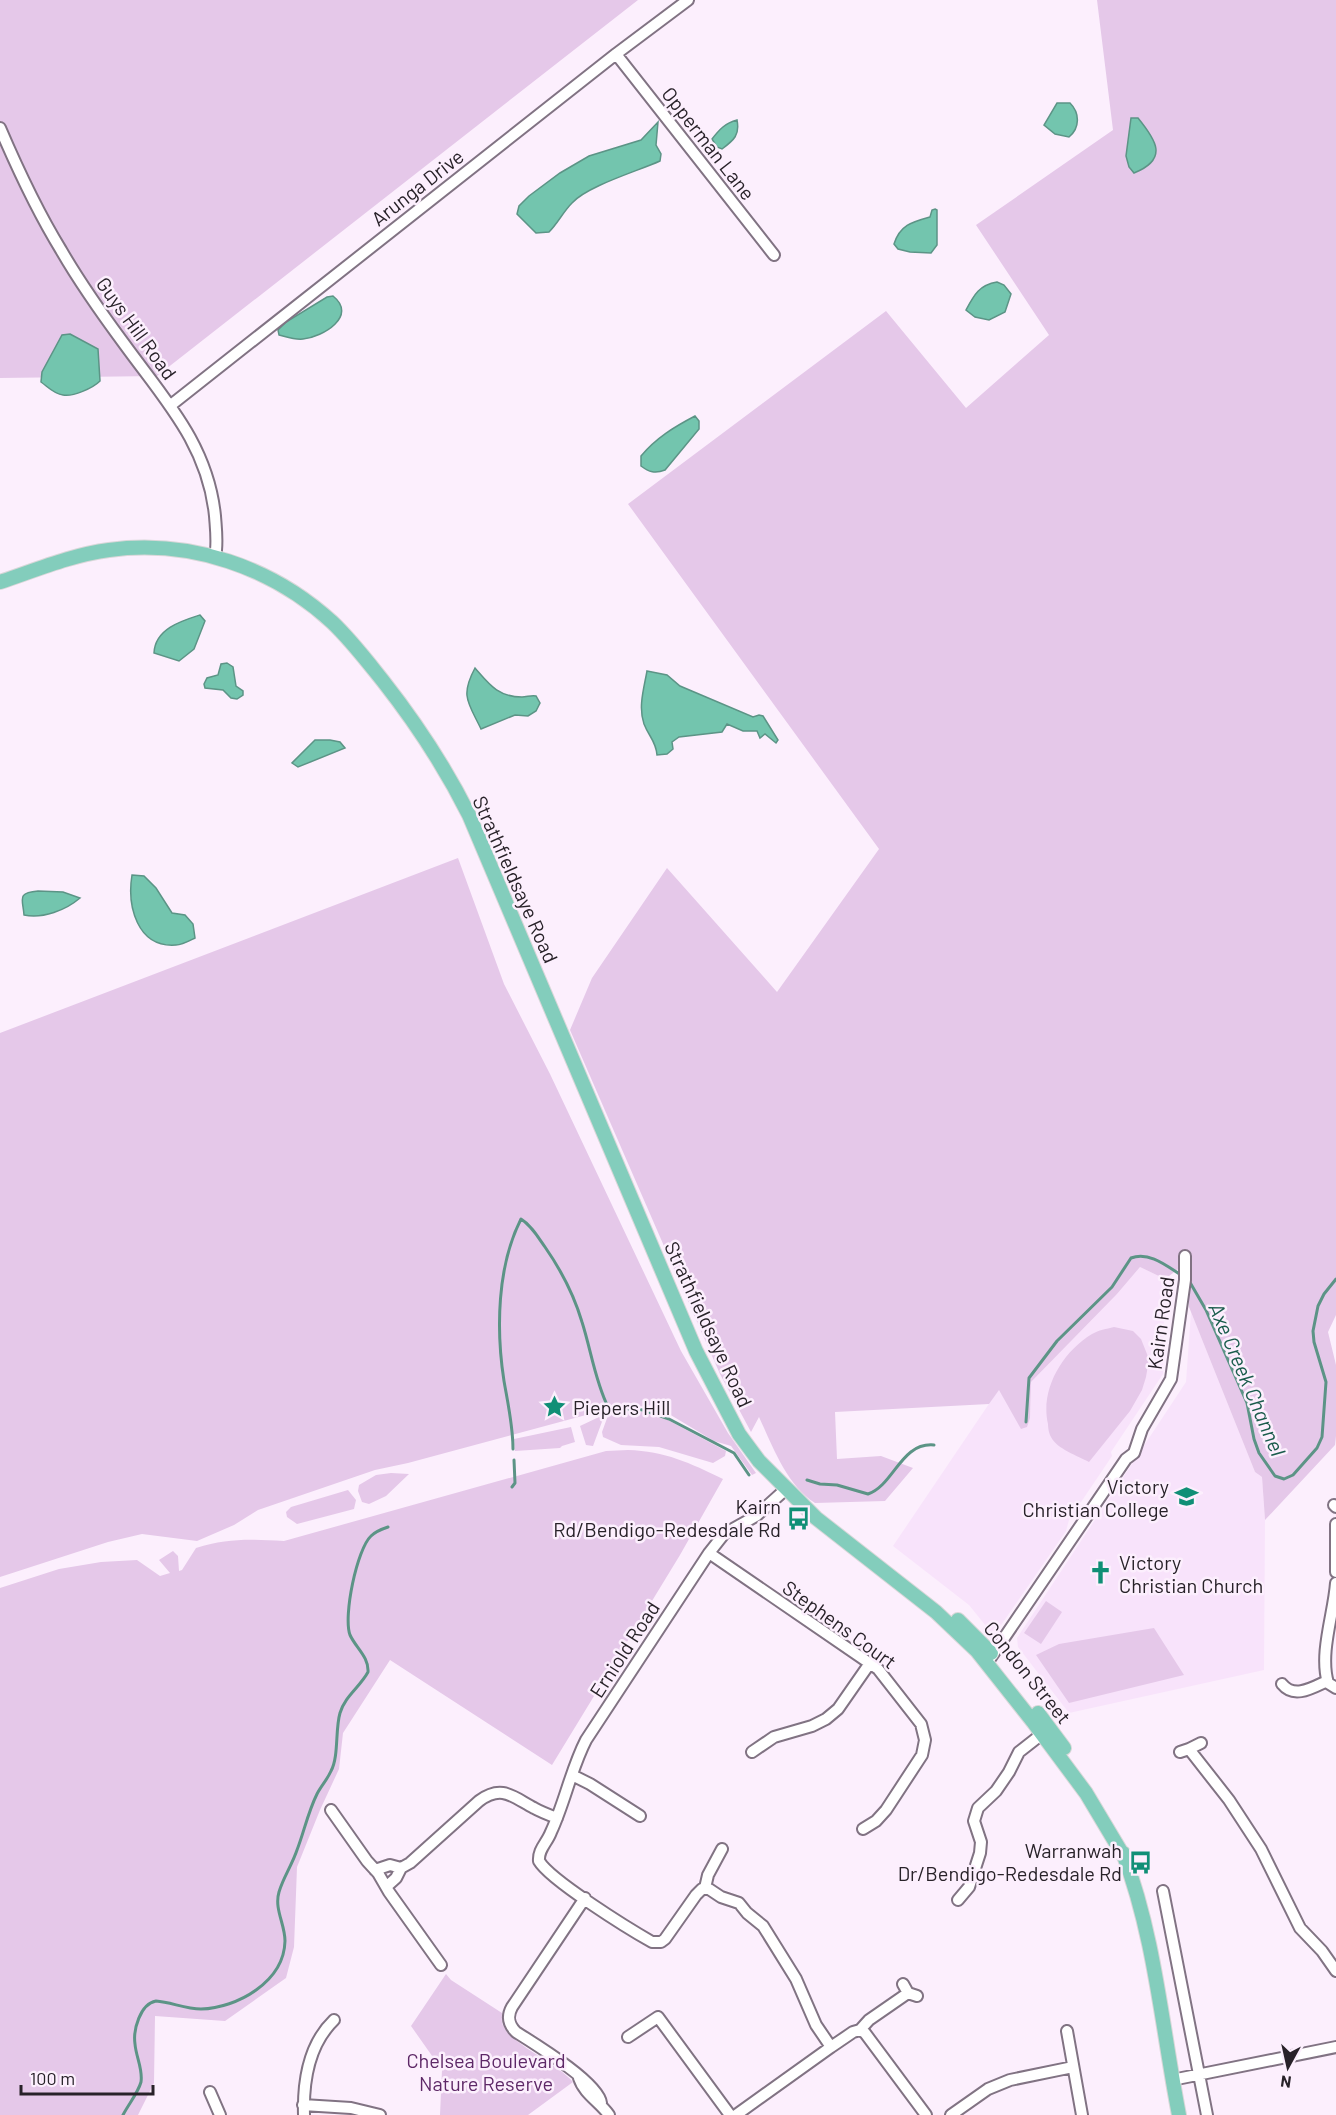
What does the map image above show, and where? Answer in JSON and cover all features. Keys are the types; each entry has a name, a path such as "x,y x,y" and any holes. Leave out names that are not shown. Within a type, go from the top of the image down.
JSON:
{"main road":[{"name":"Strathfieldsaye Road","path":"0,582 71,557 109,549 161,548 215,557 252,570 284,586 332,623 362,655 397,699 440,761 469,815 713,1386 749,1448 786,1489"},
{"name":"Condon Street","path":"786,1489 816,1518 936,1612 990,1659 1084,1775 1109,1815 1126,1860 1148,1936 1179,2115"},
{"name":"Condon Street","path":"990,1659 1097,1809 1126,1860"}],"street":[{"name":"Arunga Drive","path":"171,405 615,54 688,0"},
{"name":"Opperman Lane","path":"615,54 774,255"},
{"name":"Guys Hill Road","path":"0,128 24,184 61,250 99,309 171,405 190,436 207,477 216,528 215,557"},
{"name":"Kairn Road","path":"990,1659 1126,1459 1134,1453 1142,1429 1168,1386 1176,1354 1185,1280 1185,1256"},
{"name":"Erniold Road","path":"585,1898 546,1870 539,1861 539,1853 551,1833 586,1740 709,1553 724,1534 756,1516 786,1489"},
{"path":"1336,1524 1336,1572"},
{"name":"Stephens Court","path":"709,1553 870,1663 884,1675 921,1724 926,1740 922,1755 886,1810 876,1821 863,1829"},
{"path":"1282,1684 1289,1691 1296,1691 1331,1684 1327,1639 1336,1583"},
{"path":"752,1752 768,1739 812,1726 826,1719 838,1709 870,1663"},
{"path":"958,1900 969,1887 980,1853 981,1842 974,1821 978,1808 999,1787 1022,1748 1042,1734"},
{"path":"1201,1743 1184,1751 1229,1800 1261,1849 1300,1928 1322,1951 1336,1971"},
{"path":"572,1775 640,1816"},
{"path":"387,1887 396,1878 401,1868 411,1863 479,1801 491,1795 500,1792 510,1794 556,1818"},
{"path":"332,1810 441,1965"},
{"path":"609,2115 595,2089 567,2066 511,2027 508,2019 513,2007 585,1898 646,1938 657,1942 665,1940 696,1894 705,1888 708,1875 723,1848"},
{"path":"375,1870 390,1865 401,1868"},
{"path":"705,1888 722,1897 725,1904 747,1913 763,1926 796,1979 816,2025 831,2047"},
{"path":"1163,1891 1206,2115"},
{"path":"736,2115 831,2047 860,2030 869,2020 909,1991"},
{"path":"628,2037 658,2017 730,2115"},
{"path":"334,2020 315,2045 306,2077 303,2110 351,2108 380,2115"},
{"path":"860,2030 865,2033 926,2115"},
{"path":"1067,2031 1082,2115"},
{"path":"1172,2080 1336,2047"},
{"path":"951,2115 988,2089 1010,2079 1073,2067"},
{"path":"210,2092 220,2115"}],"shaded area":[{"path":"1057,103 1070,103 1076,111 1077,125 1069,137 1055,134 1044,125"},
{"path":"1131,118 1138,118 1150,134 1156,149 1152,162 1134,173 1129,167 1126,156"},
{"path":"737,120 738,130 735,137 722,149 717,147 712,139 723,127"},
{"path":"658,122 656,145 661,154 660,161 601,185 579,197 549,232 536,233 517,214 519,206 529,196 560,173 589,156 641,140"},
{"path":"932,210 937,210 937,245 931,253 898,249 894,244 903,228 930,217"},
{"path":"997,282 1004,285 1011,294 1005,312 989,320 975,317 966,310 978,292 991,283"},
{"path":"333,296 340,304 342,311 340,318 328,330 303,339 279,335 278,330 286,322 327,297"},
{"path":"70,334 98,349 100,381 83,391 63,395 54,392 41,382 42,372 62,335"},
{"path":"695,416 699,421 699,429 665,470 652,472 641,466 641,456 659,438"},
{"path":"200,615 205,621 194,649 179,661 154,653 159,638 170,627"},
{"path":"227,663 233,667 236,686 243,691 243,695 237,699 231,698 223,690 205,688 207,678 218,675 221,664"},
{"path":"475,668 490,684 506,695 536,696 540,703 536,711 528,716 515,715 481,729 472,712 467,692"},
{"path":"647,671 667,675 680,686 753,717 763,716 778,740 776,743 765,734 760,738 757,731 743,731 727,724 722,732 679,737 672,742 673,749 667,754 657,755 642,718 642,698"},
{"path":"315,740 340,742 345,748 298,767 292,763"},
{"path":"132,875 144,876 156,888 172,913 185,915 193,924 195,938 178,945 163,944 152,940 144,932 133,912"},
{"path":"63,892 80,898 54,912 39,916 24,915 22,898 26,893"},
{"name":"Victory Christian College","path":"1140,1267 1165,1279 1163,1374 1111,1452 1112,1456 1069,1520 1066,1531 997,1631 990,1631 969,1605 893,1546 999,1389 1021,1428 1030,1418 1031,1382 1117,1294"},
{"name":"Victory Christian College","path":"1191,1312 1255,1472 1262,1477 1265,1520 1264,1670 1069,1713 1018,1647 1017,1638 1186,1382"}],"green space":[{"path":"0,0 638,0 157,376 0,378"},
{"path":"1097,0 1336,0 1336,1315 1328,1332 1336,1365 1336,1436 1335,1445 1265,1520 1262,1477 1255,1472 1189,1307 1189,1273 1185,1264 1165,1279 1140,1267 1117,1294 1031,1382 1030,1418 1027,1427 1021,1429 999,1390 989,1404 835,1412 837,1459 881,1456 913,1468 885,1501 815,1503 805,1496 788,1476 759,1417 751,1432 720,1374 570,1030 592,978 667,868 777,992 879,849 628,504 886,311 966,408 1049,335 976,225 1113,130"},
{"path":"458,858 504,984 550,1074 681,1351 728,1433 756,1473 752,1475 731,1446 714,1441 669,1414 651,1407 623,1405 375,1470 258,1510 234,1525 197,1541 142,1534 108,1542 0,1577 0,1033"},
{"path":"1114,1327 1133,1331 1141,1339 1149,1359 1146,1377 1142,1390 1130,1411 1089,1462 1063,1449 1051,1437 1046,1411 1047,1398 1056,1373 1071,1351 1092,1334"},
{"path":"610,1410 644,1412 666,1419 726,1451 725,1456 713,1463 659,1447 621,1445 603,1437 602,1432"},
{"path":"599,1417 603,1419 593,1446 586,1445 580,1426"},
{"path":"571,1427 575,1442 560,1448 515,1451 514,1439"},
{"path":"628,1450 666,1455 723,1479 680,1555 552,1765 390,1660 343,1733 339,1769 297,1867 294,1947 286,1978 225,2021 155,2016 154,2083 138,2115 0,2115 0,1588 59,1569 101,1562 137,1560 160,1576 170,1573 159,1560 173,1551 178,1556 179,1571 182,1570 196,1548 218,1542 284,1541 606,1451"},
{"path":"409,1474 386,1496 369,1504 362,1502 358,1491 359,1485 376,1475"},
{"path":"348,1490 356,1500 354,1509 297,1524 287,1517 286,1512 291,1507"},
{"path":"1046,1601 1062,1612 1041,1644 1024,1633"},
{"path":"1154,1628 1184,1675 1069,1703 1036,1655 1059,1644"},
{"name":"Chelsea Boulevard Nature Reserve","path":"446,1974 451,1980 502,2013 502,2024 516,2041 557,2068 573,2082 528,2115 440,2115 442,2070 411,2026"}],"waterway":[{"name":"Axe Creek Channel","path":"513,1449 501,1361 500,1298 507,1257 521,1219 545,1247 571,1292 608,1407"},
{"name":"Axe Creek Channel","path":"1026,1422 1029,1378 1057,1341 1112,1287 1131,1258 1138,1256 1151,1258 1181,1275"},
{"name":"Axe Creek Channel","path":"1188,1279 1206,1310 1247,1403 1259,1453 1275,1476 1284,1479 1293,1475 1317,1448 1322,1437 1326,1382 1313,1331 1318,1306 1336,1279"},
{"name":"Axe Creek Channel","path":"612,1408 643,1410 669,1419 734,1453 749,1475"},
{"name":"Axe Creek Channel","path":"807,1480 820,1484 837,1485 868,1494 885,1482 913,1450 934,1445"},
{"name":"Axe Creek Channel","path":"512,1487 515,1483 514,1460"},
{"name":"Axe Creek Channel","path":"123,2115 141,2082 135,2038 139,2018 150,2003 156,2001 201,2009 229,2004 256,1990 277,1969 283,1956 285,1941 278,1904 279,1892 295,1856 314,1801 333,1765 342,1707 368,1672 364,1657 350,1635 348,1626 356,1568 371,1536 388,1527"}],"place":[{"name":"Piepers Hill","path":"555,1407"},
{"name":"Victory Christian College","path":"1187,1497"},
{"name":"Kairn Rd/Bendigo-Redesdale Rd","path":"799,1518"},
{"name":"Victory Christian Church","path":"1101,1573"},
{"name":"Warranwah Dr/Bendigo-Redesdale Rd","path":"1140,1862"}]}
